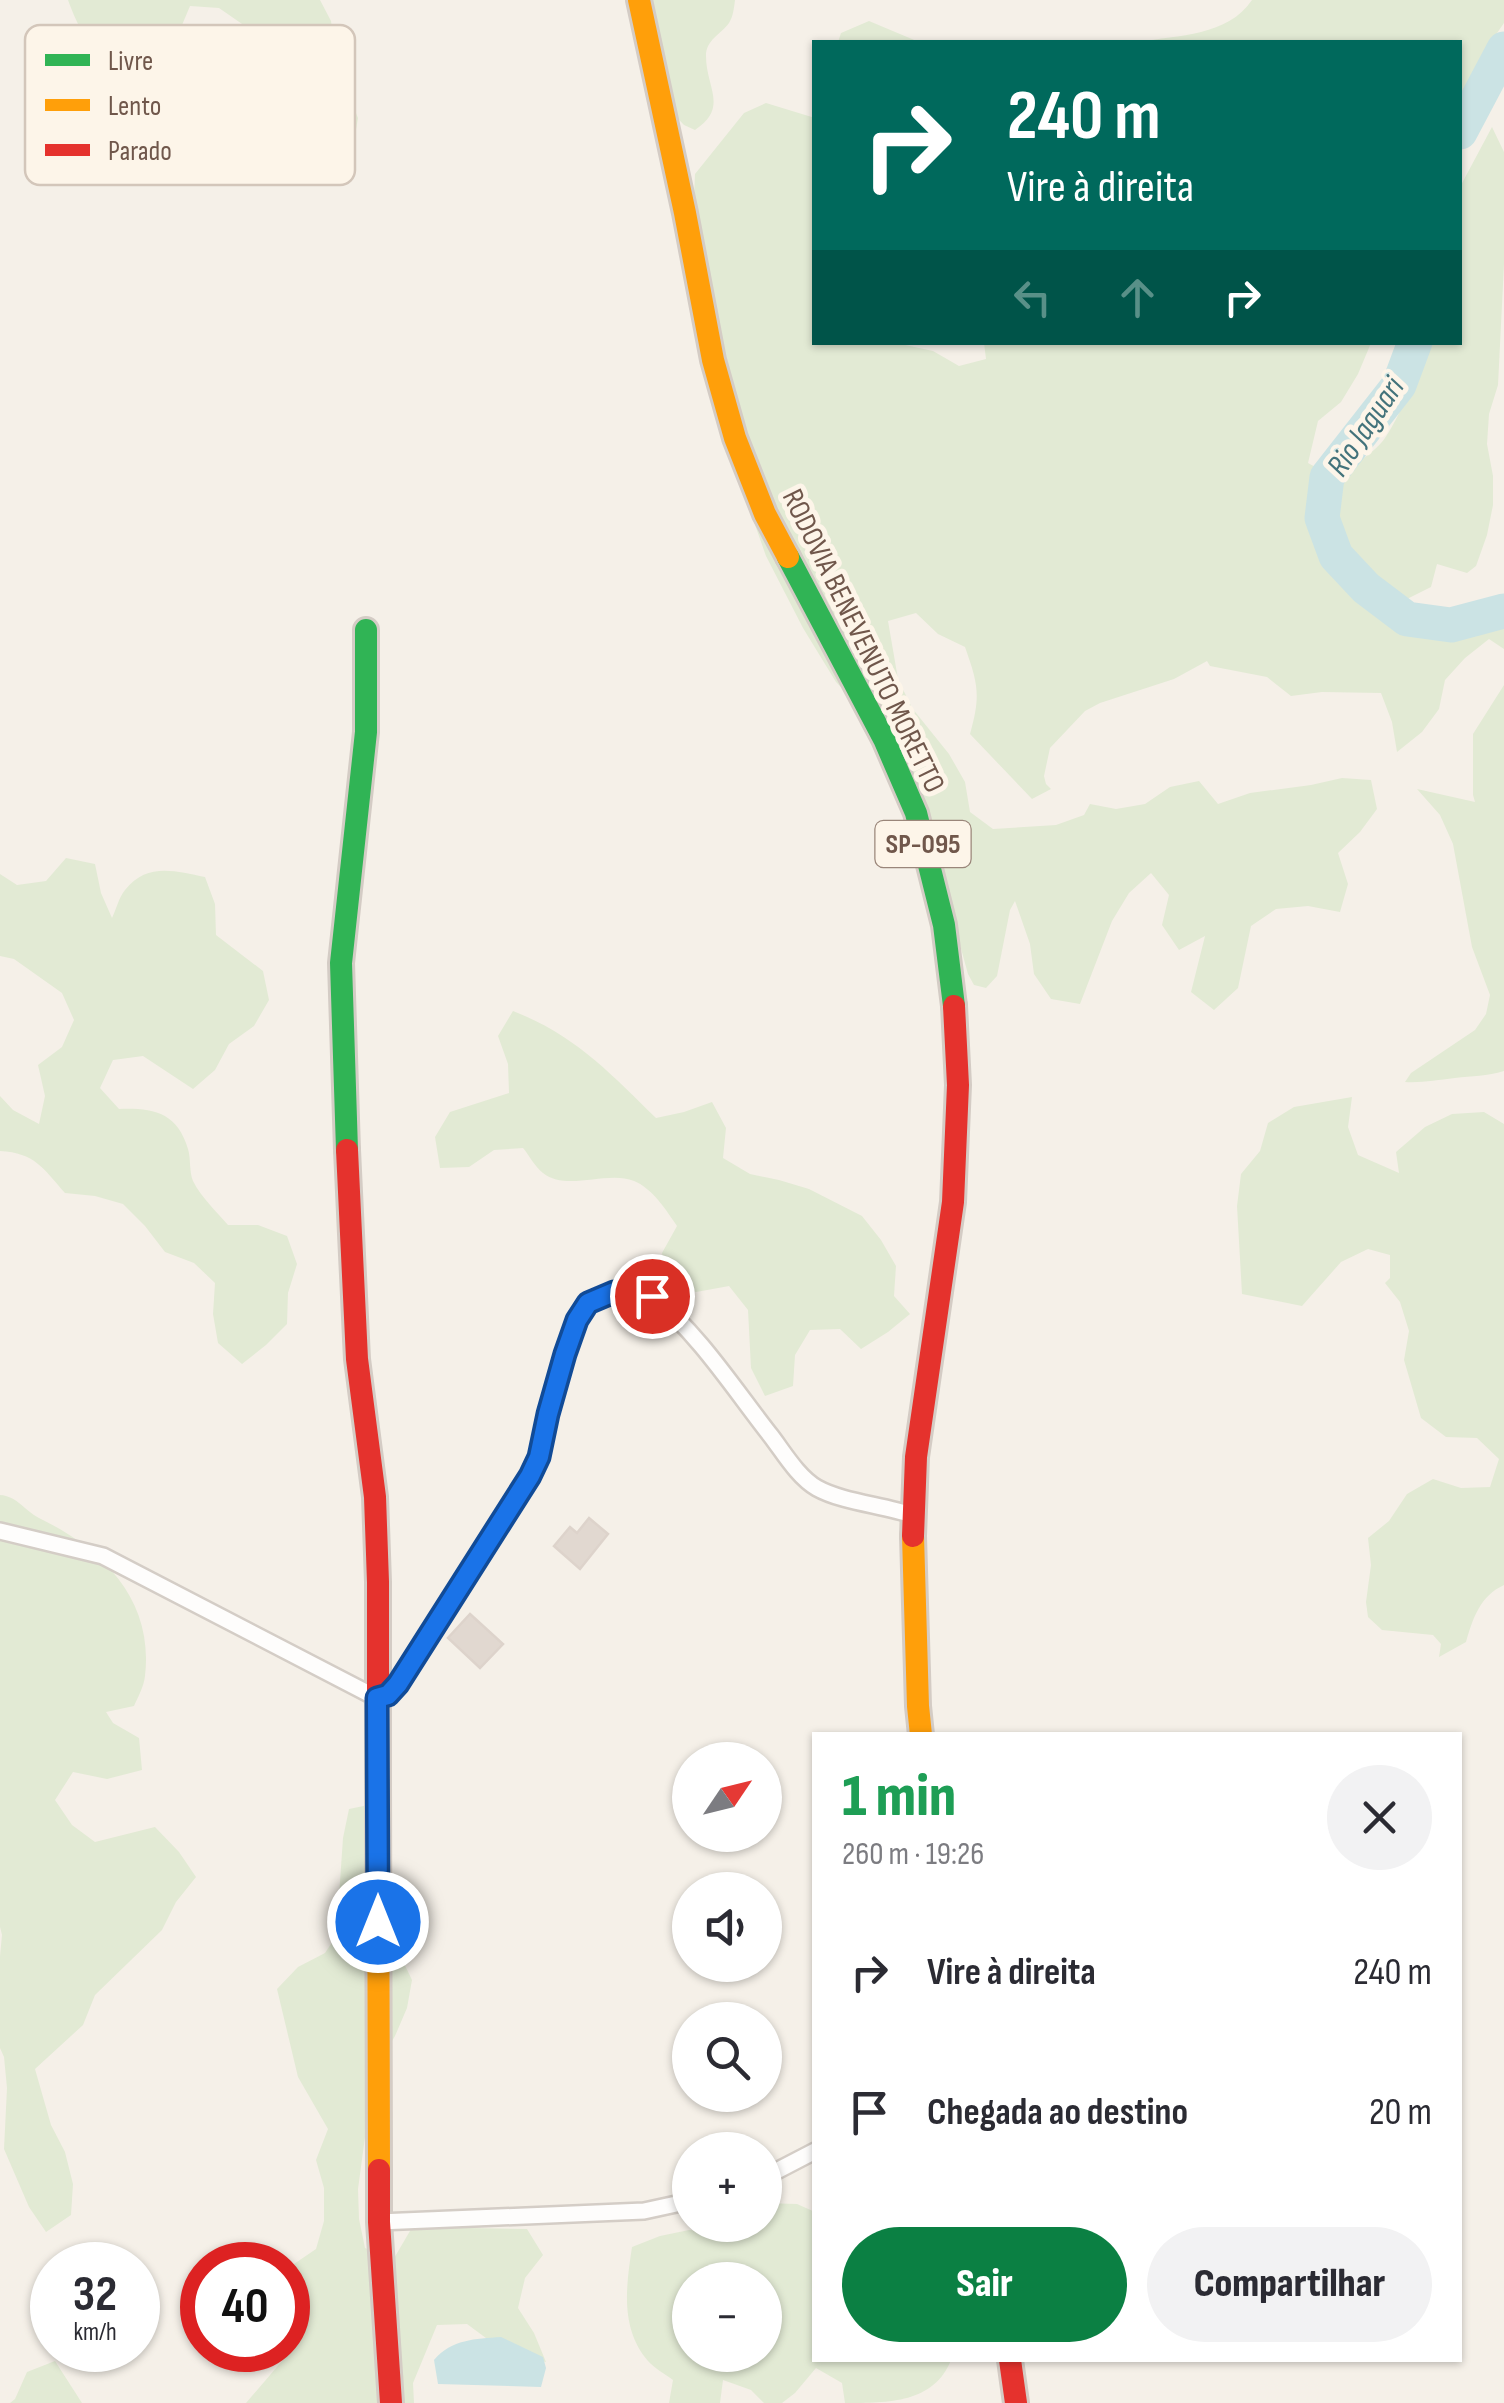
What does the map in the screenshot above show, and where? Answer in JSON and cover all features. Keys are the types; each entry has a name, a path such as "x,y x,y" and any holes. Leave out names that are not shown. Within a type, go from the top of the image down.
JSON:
{"main road":[{"name":"RODOVIA BENEVENUTO MORETTO","path":"639,0 713,360 735,438 765,514 884,739 916,813 944,925 952,979 958,1085 953,1202 916,1457 912,1515 920,1732"},
{"path":"366,630 366,732 341,964 357,1358 375,1497 379,2222 392,2403"},
{"path":"1010,2362 1016,2403"}],"street":[{"path":"652,1296 676,1316 812,1485 835,1497 912,1515"},
{"path":"0,1531 103,1556 377,1698"},
{"path":"911,1732 918,1706"},
{"path":"782,2168 812,2153"},
{"path":"379,2222 644,2211 672,2205"}],"lane":[{"path":"377,1698 388,1695 398,1684 530,1476 539,1457 565,1354 577,1320 588,1303 614,1292 652,1296"}],"green space":[{"path":"68,0 320,0 332,25 244,25 219,8 190,6 182,25 78,25"},
{"path":"634,0 735,0 730,21 707,50 713,105 705,122 695,130 684,125 669,109"},
{"path":"1252,0 1504,0 1504,23 1481,56 1462,102 1462,40 1152,40 1216,27 1242,12"},
{"path":"869,21 914,40 839,40 841,33"},
{"path":"766,103 812,117 812,345 905,345 933,351 959,366 986,359 984,345 1370,345 1341,402 1318,421 1308,463 1334,477 1385,438 1429,345 1462,345 1462,183 1492,127 1504,152 1504,264 1498,385 1489,414 1487,444 1493,505 1487,535 1476,566 1467,573 1437,564 1431,587 1393,606 1379,608 1395,622 1453,633 1482,627 1504,610 1504,649 1489,639 1465,658 1445,680 1439,709 1422,732 1397,752 1392,722 1381,693 1291,696 1267,677 1210,666 1207,661 1174,679 1085,711 1050,748 1044,776 1051,789 1032,799 970,734 976,690 965,647 938,634 916,613 888,621 898,679 912,708 949,754 965,782 970,812 993,829 1056,825 1084,815 1090,804 1116,809 1145,804 1170,787 1199,781 1218,804 1250,793 1342,778 1371,780 1377,809 1338,853 1348,884 1340,912 1308,906 1276,909 1251,926 1238,988 1214,1010 1191,992 1205,936 1179,950 1162,925 1169,895 1151,873 1129,893 1112,921 1080,1004 1051,999 1034,974 1030,944 1015,901 997,976 986,988 974,985 968,974 944,887 939,843 901,758 886,734 836,682 803,628 766,556 725,440 693,219 695,174 744,113"},
{"path":"1504,685 1504,1071 1405,1082 1411,1073 1475,1030 1486,1014 1490,995 1472,947 1453,844 1440,815 1417,789 1475,802 1473,734"},
{"path":"66,858 95,864 112,918 123,893 143,875 162,871 205,877 215,904 216,935 263,971 269,1000 254,1026 229,1044 215,1070 193,1089 143,1056 113,1060 100,1088 119,1109 153,1111 177,1127 188,1149 193,1181 228,1225 258,1225 287,1236 297,1264 288,1293 287,1324 242,1364 218,1343 213,1314 215,1283 194,1263 165,1252 123,1204 65,1193 30,1159 0,1151 0,1096 13,1110 39,1124 45,1096 38,1065 62,1047 74,1020 62,993 14,959 0,956 0,874 17,885 46,881"},
{"path":"513,1011 573,1044 656,1118 712,1102 726,1128 723,1158 750,1174 809,1189 862,1216 896,1266 894,1296 910,1314 861,1349 840,1329 810,1330 795,1355 793,1386 765,1396 751,1368 748,1310 729,1286 696,1292 668,1281 662,1253 677,1226 659,1200 641,1184 623,1178 553,1178 540,1170 523,1148 494,1150 469,1167 440,1168 435,1137 450,1112 509,1093 508,1064 498,1036"},
{"path":"1352,1097 1348,1127 1358,1155 1399,1173 1396,1152 1425,1127 1452,1114 1484,1112 1504,1124 1504,1585 1483,1602 1466,1642 1439,1657 1441,1644 1433,1635 1382,1630 1368,1617 1368,1538 1389,1521 1407,1494 1433,1479 1461,1488 1490,1487 1499,1459 1477,1438 1446,1437 1421,1418 1404,1360 1409,1331 1400,1302 1385,1283 1390,1278 1390,1255 1368,1249 1341,1262 1302,1306 1242,1294 1237,1206 1241,1174 1260,1151 1268,1123 1294,1107"},
{"path":"0,1495 11,1498 84,1545 103,1562 132,1601 146,1649 145,1676 134,1706 106,1712 113,1723 139,1738 142,1770 107,1779 73,1772 55,1800 72,1825 95,1842 155,1827 196,1877 176,1902 162,1930 95,1995 83,2025 35,2069 73,2184 71,2215 46,2232 29,2207 4,2149 7,2088 0,2048"},
{"path":"378,1803 390,1862 399,1953 412,1980 407,2008 374,2070 358,2189 365,2248 393,2260 417,2219 445,2211 468,2228 527,2229 543,2255 525,2278 518,2308 546,2362 517,2356 467,2324 437,2325 413,2383 414,2403 246,2403 273,2372 310,2372 310,2253 316,2249 324,2221 324,2188 316,2160 328,2129 298,2077 277,1989 298,1967 325,1953 341,1929 339,1896 349,1809"},
{"path":"782,2204 797,2204 812,2211 812,2362 950,2362 922,2393 893,2401 845,2403 842,2383 816,2368 782,2403 764,2403 751,2390 723,2380 720,2403 669,2403 673,2380 656,2369 639,2348 627,2307 632,2247 672,2234 672,2242 782,2242"},
{"path":"27,2372 62,2372 82,2403 10,2403"}],"water":[{"path":"501,2337 543,2357 546,2368 541,2387 438,2384 434,2360 441,2353 464,2341"}],"building":[{"path":"589,1518 608,1534 580,1569 554,1546 570,1527 577,1533"},
{"path":"470,1614 503,1644 480,1668 448,1638"}],"waterway":[{"name":"Rio Jaguari","path":"1462,128 1504,49"},
{"name":"Rio Jaguari","path":"1414,345 1399,385 1327,477 1322,518 1336,556 1366,588 1407,619 1451,625 1504,611"}],"traffic: fast":[{"path":"788,557 884,739 916,813 944,925 954,1006"},
{"path":"347,1150 341,963 366,732 366,630"}],"traffic: slow":[{"path":"639,0 713,360 735,438 765,514 788,557"},
{"path":"913,1536 921,1732"},
{"path":"378,1781 379,2170"}],"traffic: jam":[{"path":"913,1536 916,1457 953,1202 958,1085 954,1006"},
{"path":"347,1150 357,1359 375,1497 378,1781"},
{"path":"379,2170 391,2403"},
{"path":"1010,2362 1016,2403"}],"route":[{"path":"378,1922 377,1698 388,1695 398,1684 530,1476 539,1457 565,1354 577,1320 588,1303 614,1292 652,1296"}]}
